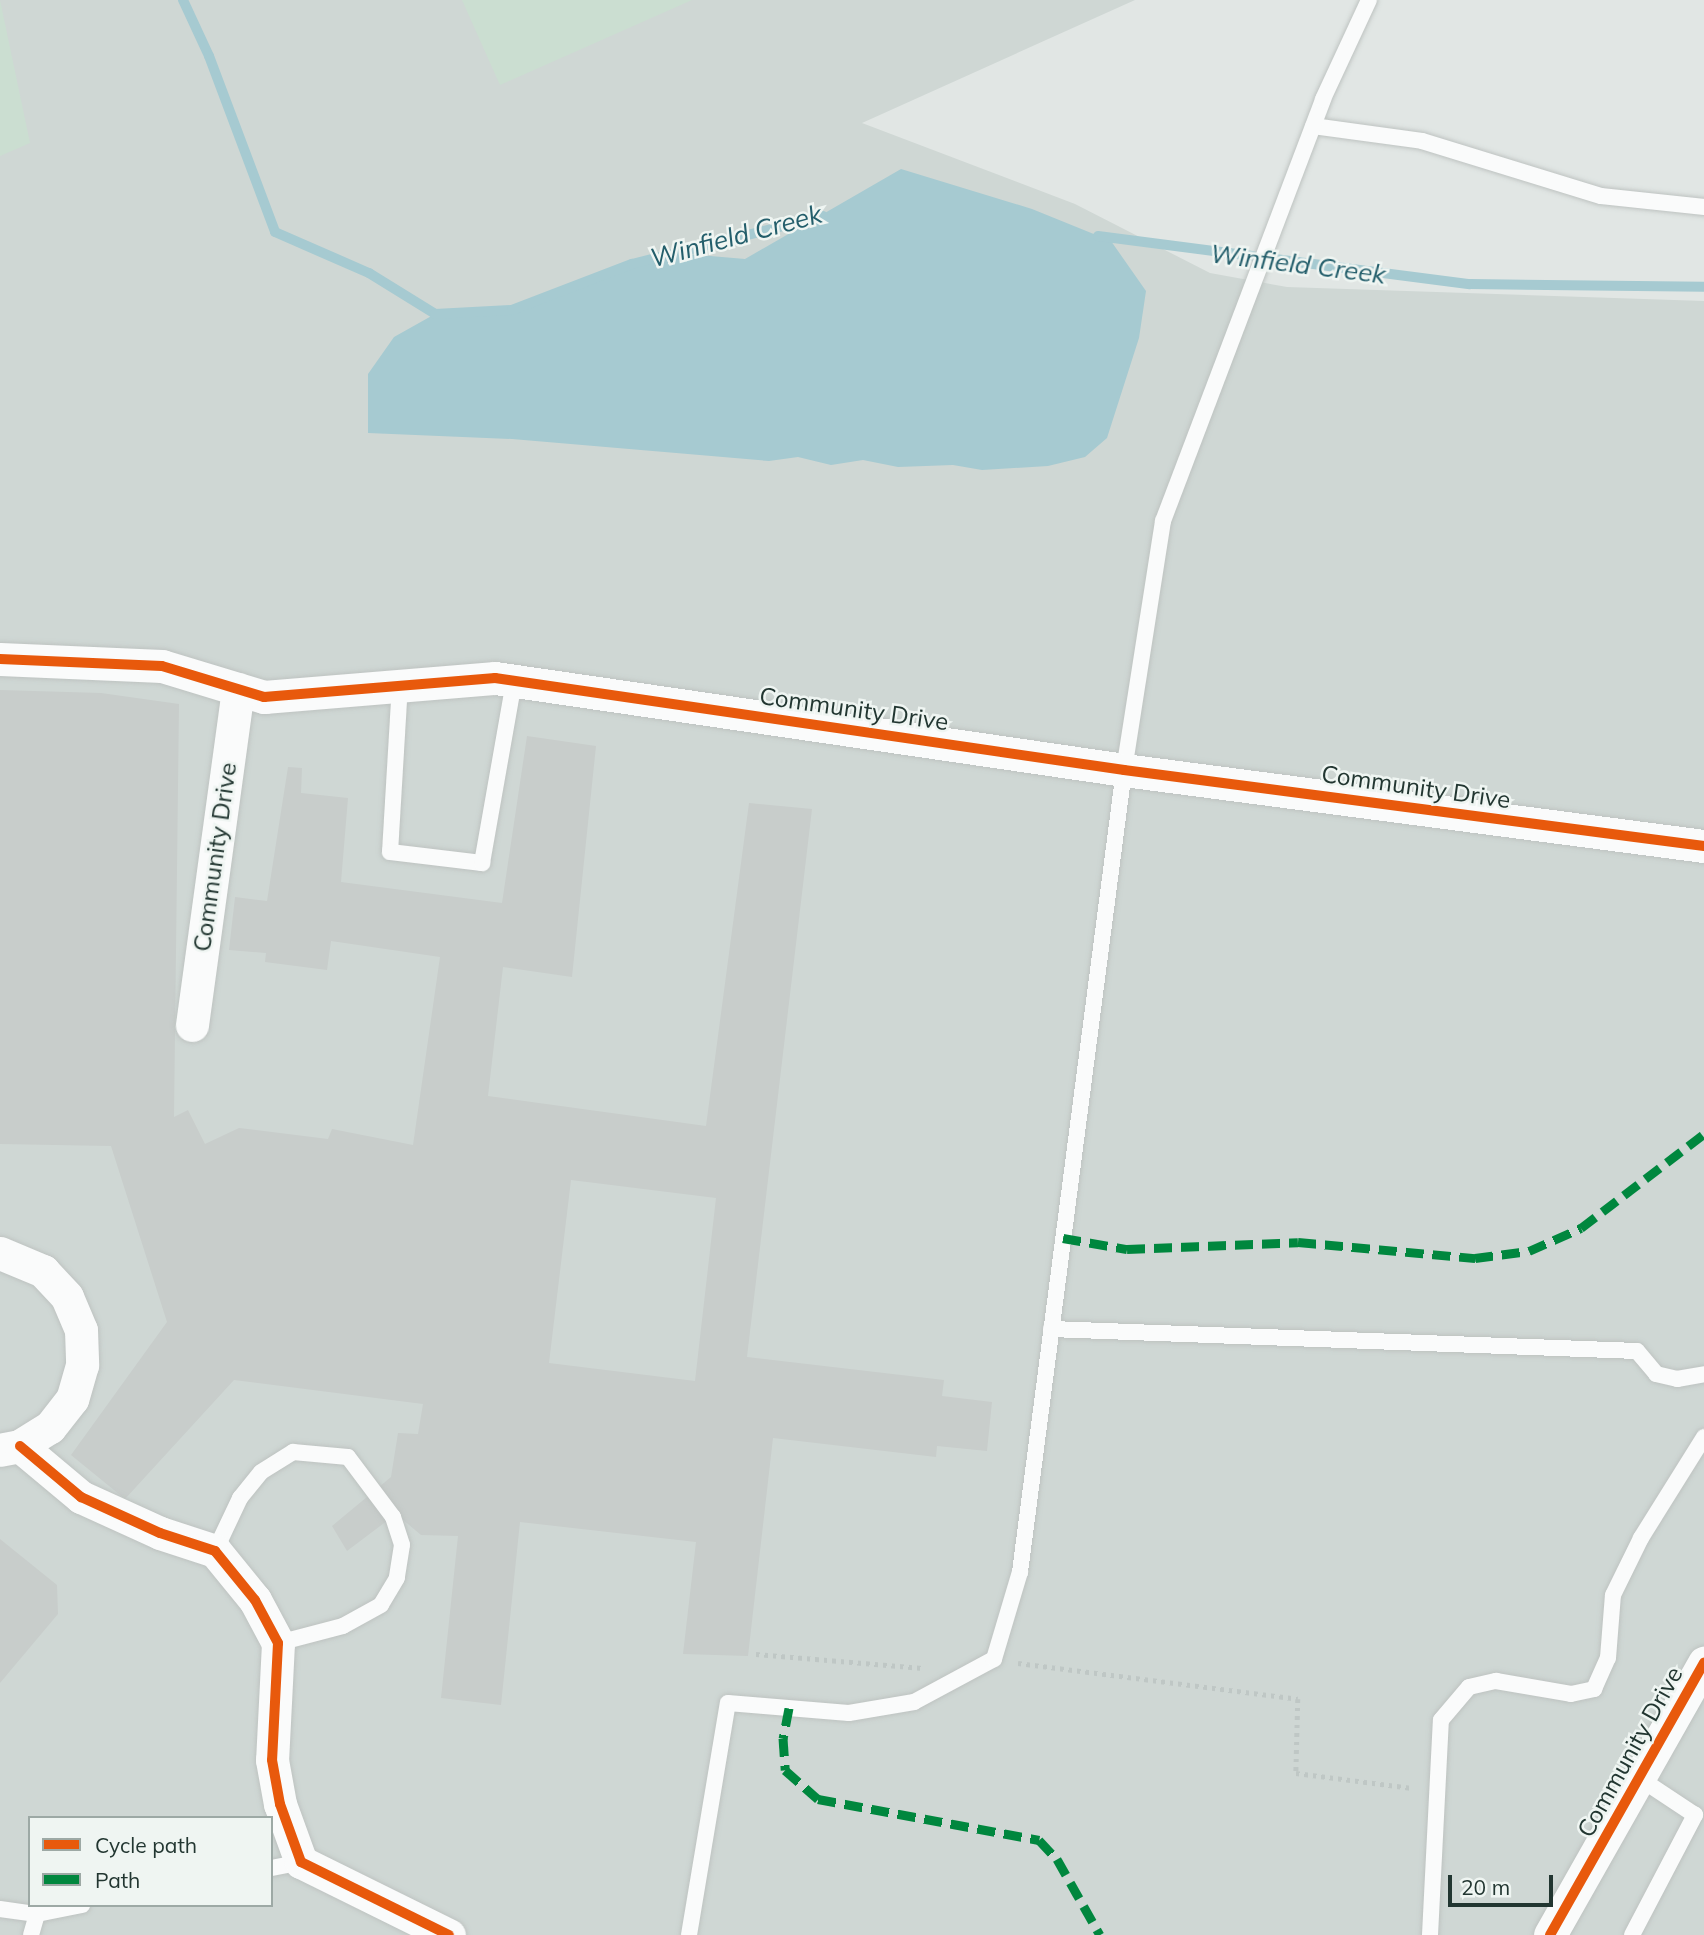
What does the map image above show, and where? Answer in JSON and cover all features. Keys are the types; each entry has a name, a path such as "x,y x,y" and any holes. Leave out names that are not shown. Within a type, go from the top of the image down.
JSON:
{"street":[{"name":"Community Drive","path":"0,659 162,666 264,697 400,684 514,681 1124,770 1704,846"},
{"name":"Community Drive","path":"192,1025 238,689"},
{"path":"0,1253 43,1271 67,1297 81,1330 82,1365 72,1399 50,1427 10,1448 81,1497 160,1533 215,1551 255,1600 278,1643 272,1760 280,1804 286,1865 449,1935"},
{"name":"Community Drive","path":"1550,1935 1704,1663"}],"lane":[{"path":"689,1935 728,1703 849,1713 914,1702 994,1660 1020,1573 1124,770 1163,521 1313,126 1369,0"},
{"path":"1313,126 1422,141 1601,195 1704,207"},
{"path":"400,684 390,852 482,863 514,681"},
{"path":"1051,1329 1637,1351 1656,1374 1677,1379 1703,1377"},
{"path":"1430,1935 1441,1720 1469,1687 1496,1681 1571,1694 1594,1689 1608,1658 1613,1595 1641,1538 1704,1437"},
{"path":"215,1551 240,1498 261,1472 293,1452 348,1457 393,1517 402,1545 397,1578 381,1605 343,1626 278,1643"},
{"path":"1632,1935 1695,1815 1639,1778"},
{"path":"0,1909 37,1914 72,1907"},
{"path":"31,1935 37,1914"}],"path":[{"path":"756,1654 925,1668"},
{"path":"994,1660 1298,1699 1296,1773 1437,1791"}],"shaded area":[{"path":"0,0 1135,0 862,123 1075,204 1210,273 1287,287 1704,301 1704,1935 0,1935"}],"green space":[{"path":"0,0 30,143 0,156"},
{"path":"462,0 692,0 500,85"}],"water":[{"path":"901,169 1032,209 1111,241 1146,291 1139,338 1107,438 1085,457 1048,466 982,470 953,465 898,467 863,460 831,465 798,457 769,461 512,439 368,433 368,374 394,337 435,314 512,310 632,264 676,253 745,259"}],"building":[{"path":"0,690 101,693 179,704 174,1117 188,1110 205,1144 239,1128 328,1139 332,1129 413,1145 440,957 331,941 327,970 265,962 266,953 229,950 235,897 267,901 288,767 302,768 301,793 348,798 341,882 502,903 527,736 596,746 572,977 503,967 488,1096 706,1126 749,803 812,809 747,1357 944,1380 942,1396 992,1402 987,1451 937,1446 936,1457 773,1438 748,1656 683,1654 696,1542 520,1522 501,1705 441,1698 458,1536 421,1535 396,1514 347,1551 332,1526 391,1477 398,1433 418,1434 423,1404 234,1380 125,1499 71,1455 167,1322 111,1146 0,1144","holes":["571,1180 716,1198 695,1381 549,1363"]},
{"path":"0,1539 57,1585 58,1614 0,1683"}],"waterway":[{"name":"Winfield Creek","path":"183,0 209,56 275,232 369,273 435,314 512,310 632,264 823,216"},
{"name":"Winfield Creek","path":"1098,236 1470,284 1704,287"}],"marked path":[{"path":"1063,1238 1127,1249 1298,1242 1475,1258 1529,1251 1581,1228 1704,1134"},
{"path":"789,1708 783,1738 785,1770 818,1799 1039,1840 1057,1859 1100,1935"}],"cycle path":[{"path":"0,659 162,666 264,697 495,678 1124,770 1704,846"},
{"path":"20,1446 81,1497 160,1533 215,1551 255,1600 278,1643 272,1760 280,1804 301,1862 449,1935"},
{"path":"1550,1935 1704,1663"}]}
